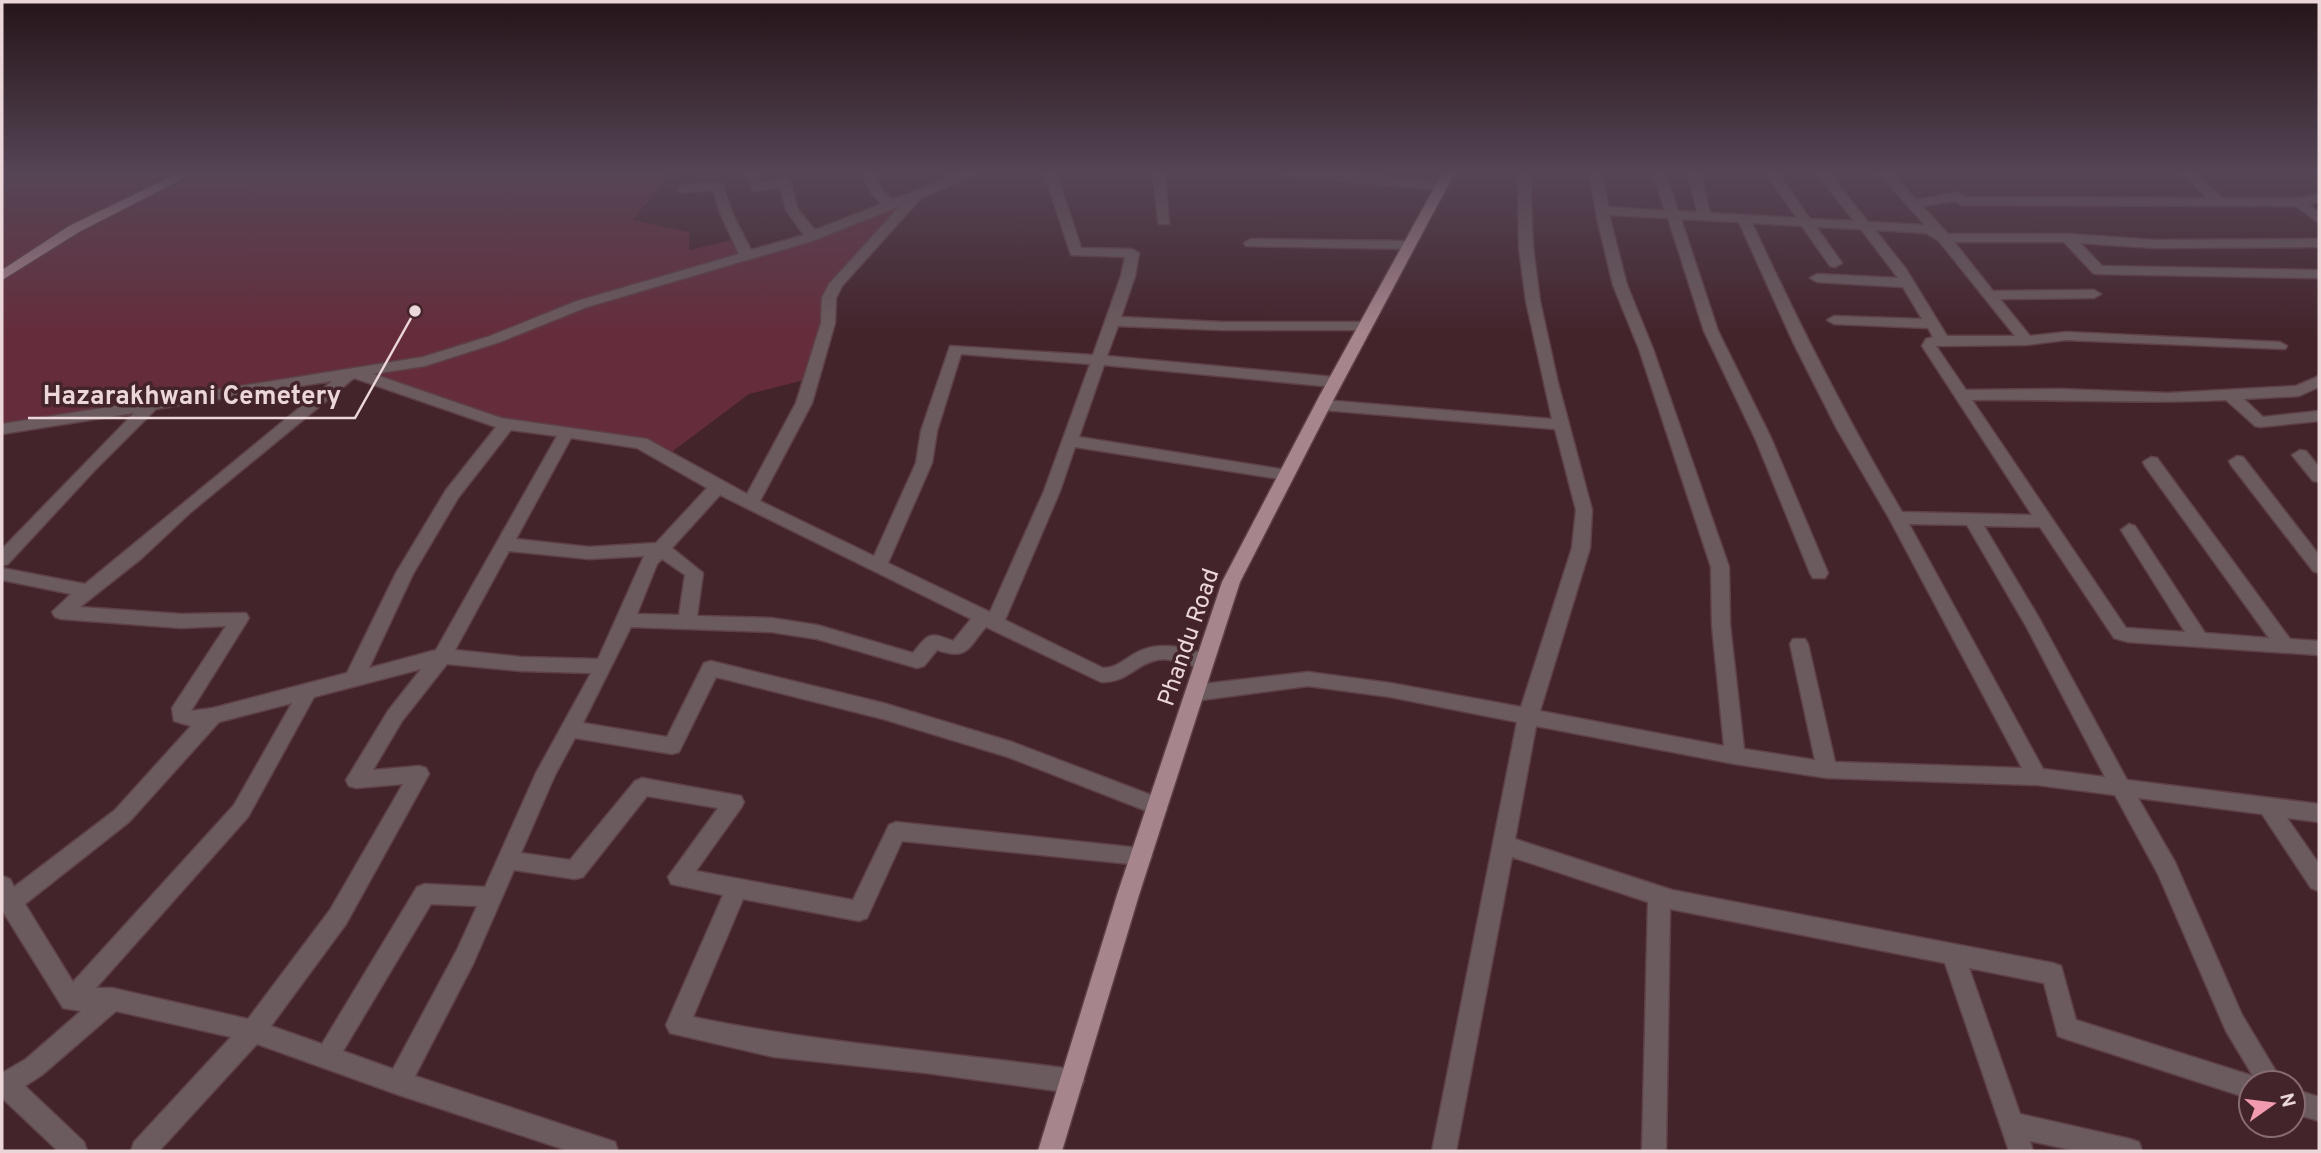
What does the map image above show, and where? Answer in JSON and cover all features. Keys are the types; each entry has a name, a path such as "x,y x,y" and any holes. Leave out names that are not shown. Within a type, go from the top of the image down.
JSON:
{"main road":[{"path":"2,276 80,226"},
{"name":"Phandu Road","path":"1050,1151 1141,856 1231,582 1334,382 1420,226"}],"street":[{"path":"732,226 747,256"},
{"path":"804,226 812,236"},
{"path":"2,429 425,361 495,339 582,304 747,256 838,226"},
{"path":"751,503 804,402 828,323 829,298 836,284 889,226"},
{"path":"625,620 771,625 817,632 917,661 933,641 956,649 989,620 1052,491 1128,276 1132,253 1076,252 1067,226"},
{"path":"1444,1151 1528,717 1581,548 1584,510 1533,301 1525,226"},
{"path":"1606,226 1620,285 1646,349 1720,566 1721,625 1735,756"},
{"path":"1678,226 1711,331 1763,438 1819,573"},
{"path":"1747,226 1800,342 1845,429 1897,518 2037,776"},
{"path":"1809,226 1835,263"},
{"path":"1861,226 1929,229 1944,238 2068,238 2154,244 2319,243"},
{"path":"1865,226 1907,283 1942,340"},
{"path":"1933,226 2026,341"},
{"path":"2068,238 2098,270 2319,274"},
{"path":"1251,243 1409,245"},
{"path":"1817,278 1907,283"},
{"path":"1989,295 2094,294"},
{"path":"1834,320 1931,324"},
{"path":"1112,321 1222,326 1365,326"},
{"path":"2280,346 2066,335 2026,341 1942,340 1931,342 1929,346 2120,633 2319,648"},
{"path":"878,566 923,463 929,431 955,349 1334,382"},
{"path":"352,372 507,424 641,443 751,503 1101,675 1118,674 1151,654 1160,652 1205,661"},
{"path":"352,372 185,508 136,554 61,612 181,621 240,618 181,708 181,716 189,719 213,716 307,693 442,656 521,664 604,666"},
{"path":"1962,395 2060,394 2126,398 2230,394 2299,391 2319,381"},
{"path":"2230,394 2260,422 2319,416"},
{"path":"2,560 89,466 152,404"},
{"path":"1323,405 1562,425"},
{"path":"354,681 405,573 452,494 507,424"},
{"path":"143,1151 253,1031 338,918 419,774 356,780 396,716 442,656 567,432"},
{"path":"1069,441 1286,475"},
{"path":"2300,455 2319,477"},
{"path":"2237,461 2319,567"},
{"path":"2151,462 2285,646"},
{"path":"399,1083 464,957 546,773 604,666 650,561 718,486"},
{"path":"1897,518 2046,522"},
{"path":"1971,518 2033,623 2120,788 2167,869 2234,1023 2262,1069"},
{"path":"2129,530 2200,640"},
{"path":"504,544 589,553 661,550 694,573 687,624"},
{"path":"2,574 87,590"},
{"path":"1798,644 1827,770"},
{"path":"570,729 672,746 711,668 883,710 1012,750 1157,806"},
{"path":"1194,693 1308,679 1390,690 1735,756 1827,770 2037,776 2319,813"},
{"path":"71,1000 241,811 307,693"},
{"path":"71,1000 6,895 122,816 213,716"},
{"path":"508,860 575,870 642,787 734,802 679,877 859,911 896,831 1141,856"},
{"path":"2269,808 2319,881"},
{"path":"1504,845 1659,896 2053,974 2066,1028 2237,1083"},
{"path":"737,888 678,1024 774,1045 926,1061 1072,1081"},
{"path":"327,1057 425,894 491,897"},
{"path":"1654,1151 1659,896"},
{"path":"1953,954 2021,1151"},
{"path":"75,1151 4,1085 34,1067 112,999"},
{"path":"71,1000 112,999 253,1031 564,1145 606,1151"},
{"path":"2011,1124 2130,1151"}],"shaded area":[{"path":"2,226 660,226 689,232 689,250 737,239 741,257 807,238 838,226 889,226 836,284 812,378 749,394 665,457 641,443 499,423 352,372 2,429"}],"place":[{"name":"Hazarakhwani Cemetery","path":"415,311"}]}
